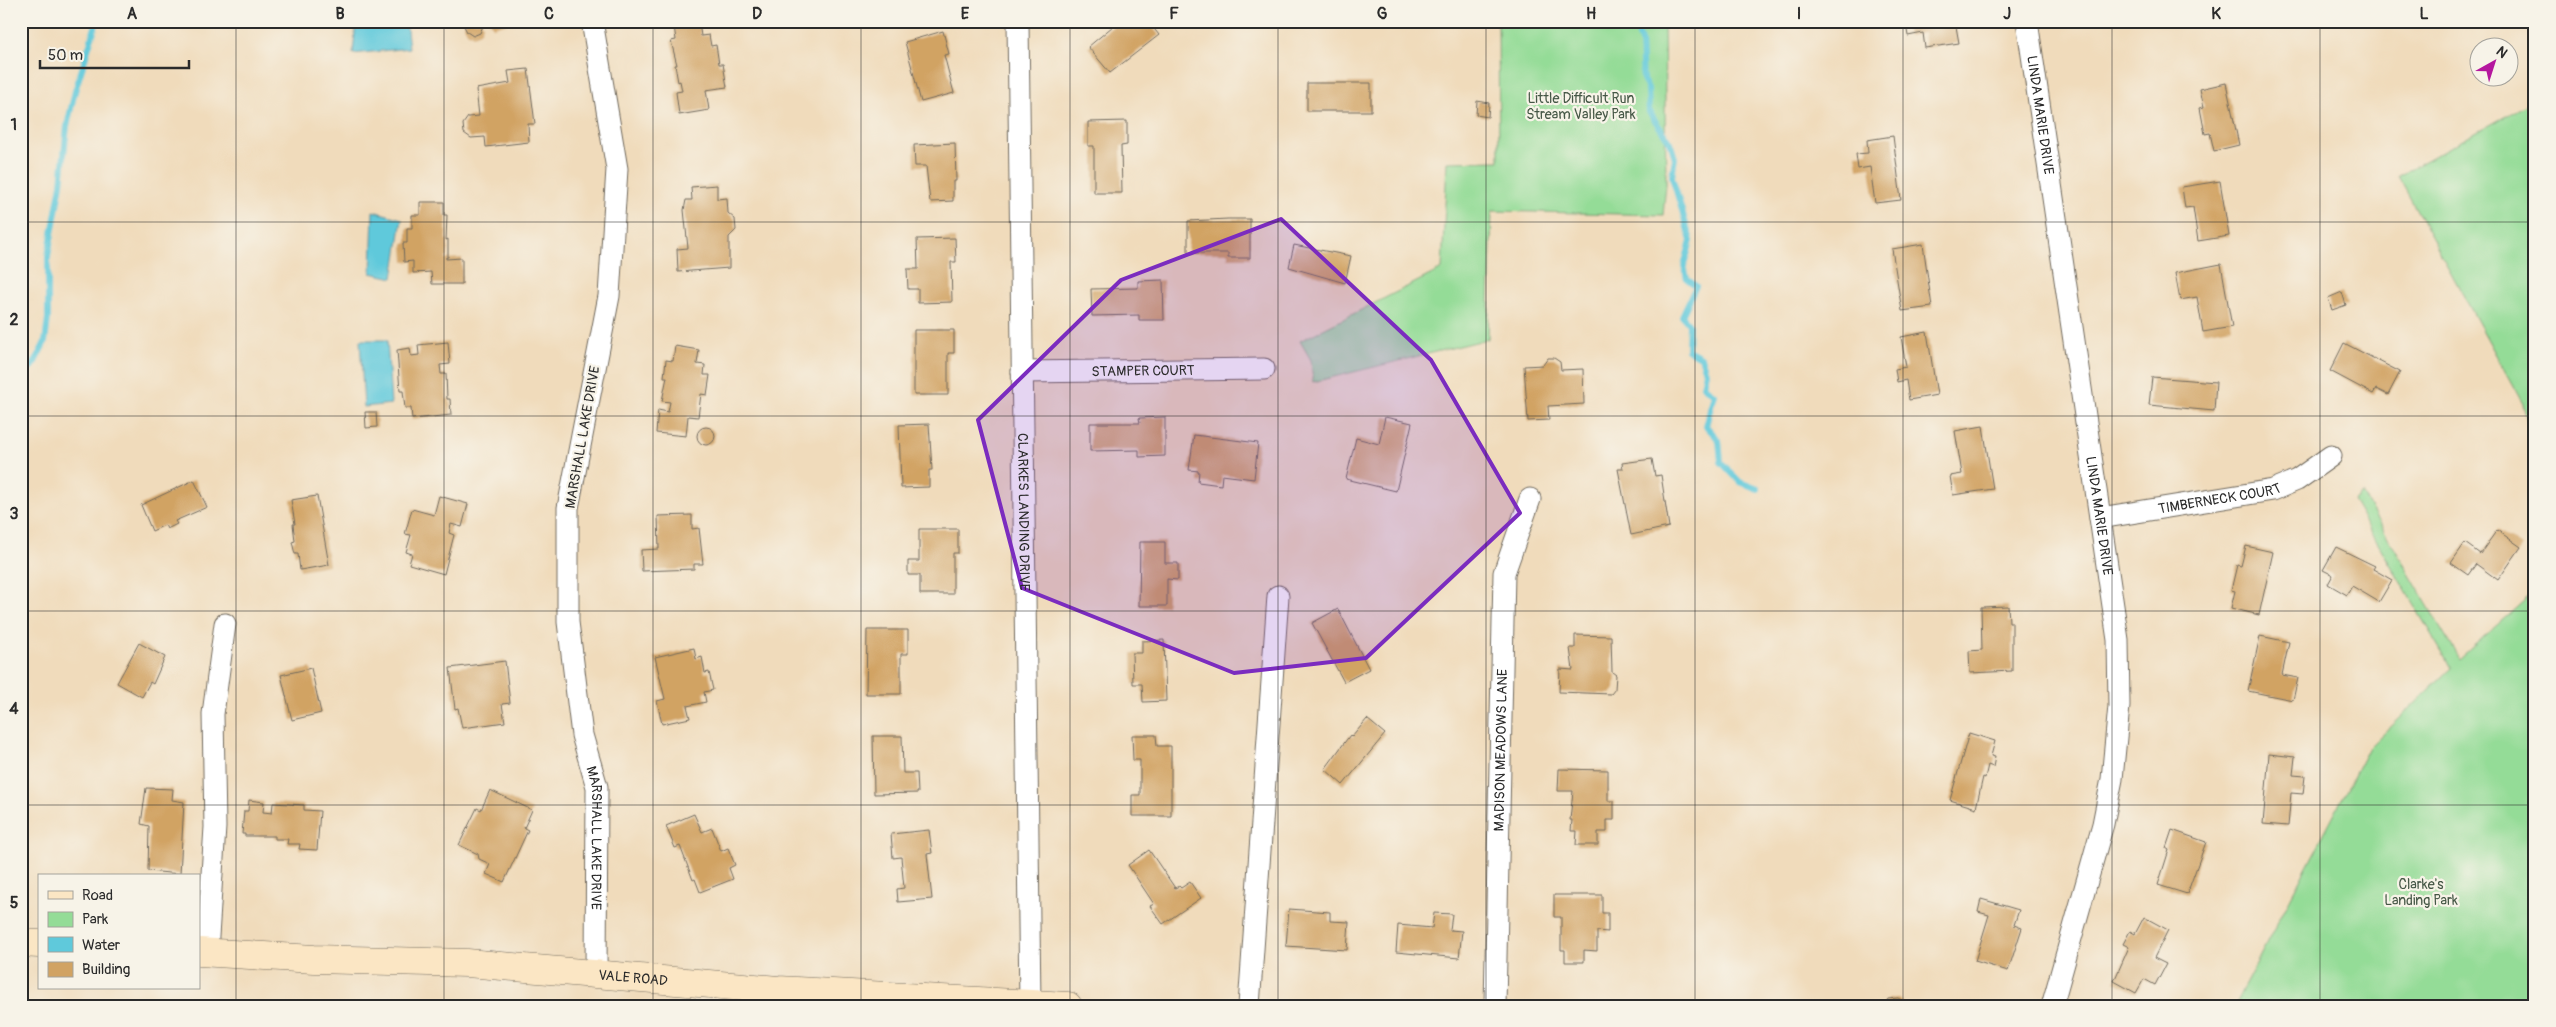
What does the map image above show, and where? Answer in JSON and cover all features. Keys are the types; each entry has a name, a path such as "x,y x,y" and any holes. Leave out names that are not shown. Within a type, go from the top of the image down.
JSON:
{"main road":[{"path":"21,943 38,944"},
{"name":"VALE ROAD","path":"203,952 314,959 467,962 596,973 777,998 1068,1006"}],"street":[{"name":"MARSHALL LAKE DRIVE","path":"592,21 617,170 608,296 568,508 568,622 582,735 597,787 596,973"},
{"name":"CLARKES LANDING DRIVE","path":"1018,21 1030,1004"},
{"name":"LINDA MARIE DRIVE","path":"2027,21 2118,640 2120,686 2118,732 2112,779 2103,824 2052,1006"},
{"name":"STAMPER COURT","path":"1022,372 1264,369"},
{"name":"TIMBERNECK COURT","path":"2100,518 2273,490 2297,480 2331,456"},
{"name":"MADISON MEADOWS LANE","path":"1495,1006 1504,573 1530,499"},
{"path":"1250,1006 1278,596"},
{"path":"203,952 215,827 213,714 225,624"}],"highlighted area":[{"path":"1281,219 1431,360 1520,513 1366,658 1234,673 1022,588 978,420 1121,280"}],"green space":[{"name":"Little Difficult Run Stream Valley Park","path":"1498,21 1664,21 1666,184 1663,215 1492,211 1488,339 1313,382 1311,360 1300,341 1442,269 1447,162 1499,161"},
{"path":"2535,100 2535,454 2523,404 2398,176"},
{"name":"Clarke's Landing Park","path":"2362,493 2459,659 2535,591 2535,1006 2234,1006 2369,747 2451,668 2353,501"}],"water":[{"path":"356,21 406,21 409,48 353,54"},
{"path":"373,211 402,219 393,278 371,273"},
{"path":"360,340 387,340 391,404 364,407"}],"building":[{"path":"466,21 481,21 483,26 480,33 473,36 467,32 464,26"},
{"path":"489,21 511,21 511,22 493,27"},
{"path":"1119,21 1148,21 1159,35 1110,73 1088,47"},
{"path":"1921,21 1955,21 1959,43 1925,48 1923,33 1908,36 1906,24"},
{"path":"699,23 701,36 709,35 711,46 716,45 719,64 723,64 727,87 706,90 709,110 679,115 676,92 682,91 680,81 678,82 675,65 677,65 671,41 676,40 674,26"},
{"path":"943,31 949,54 944,55 954,93 921,102 905,42"},
{"path":"528,69 535,124 528,124 529,142 486,147 485,137 471,138 464,133 463,124 468,117 479,116 476,89 510,83 508,71"},
{"path":"1307,83 1371,83 1371,111 1307,111"},
{"path":"2226,83 2239,145 2214,151 2210,133 2205,134 2200,108 2204,107 2200,89"},
{"path":"1477,101 1489,103 1488,117 1476,115"},
{"path":"1127,121 1127,145 1121,146 1122,193 1094,193 1094,146 1088,146 1088,122"},
{"path":"1893,136 1901,200 1875,203 1870,167 1858,169 1856,154 1868,153 1867,140"},
{"path":"955,143 956,181 953,181 953,201 930,202 926,166 915,166 914,145"},
{"path":"2220,181 2229,236 2198,241 2193,207 2185,208 2182,187"},
{"path":"717,185 717,199 727,198 728,213 735,219 736,230 729,237 729,268 678,272 677,249 688,248 684,210 686,200 692,200 691,187"},
{"path":"420,202 444,202 444,215 447,215 446,240 448,239 448,257 446,259 462,258 462,284 432,284 431,272 413,273 413,261 404,262 403,243 407,243 407,228 412,228 412,215 420,215"},
{"path":"1250,219 1250,258 1228,258 1228,253 1188,253 1188,221"},
{"path":"955,238 956,262 951,262 952,302 918,303 918,289 908,289 907,269 918,269 917,239"},
{"path":"1923,244 1932,307 1902,311 1892,249"},
{"path":"1294,245 1351,256 1345,283 1289,267"},
{"path":"2221,264 2232,327 2203,332 2197,297 2180,300 2175,273"},
{"path":"1163,280 1164,320 1139,320 1139,315 1092,316 1091,289 1138,288 1138,281"},
{"path":"2342,292 2346,305 2332,310 2328,298"},
{"path":"914,330 954,330 954,353 948,353 948,395 914,395"},
{"path":"1927,332 1937,395 1909,400 1906,380 1897,382 1895,369 1906,367 1901,337"},
{"path":"448,342 450,364 440,365 441,374 446,374 447,399 450,399 451,415 412,419 411,408 405,408 403,391 400,391 397,350 410,348 411,356 419,355 418,345"},
{"path":"2344,343 2400,372 2388,395 2376,389 2373,394 2330,371"},
{"path":"675,346 699,350 697,364 705,365 704,375 710,375 707,395 701,394 698,417 688,416 686,436 656,433 658,410 668,412 670,402 662,401 667,377 664,377 666,360 673,361"},
{"path":"1548,358 1554,358 1560,362 1561,370 1583,369 1584,404 1548,406 1549,420 1528,421 1524,366 1543,365"},
{"path":"2152,377 2216,382 2214,411 2149,405"},
{"path":"365,412 376,412 377,427 366,428"},
{"path":"1165,417 1165,456 1139,457 1139,450 1090,451 1090,423 1140,423 1139,418"},
{"path":"1385,417 1412,423 1396,491 1346,479 1356,438 1379,444"},
{"path":"929,424 932,470 929,470 929,487 901,488 899,425"},
{"path":"1983,426 1993,489 1953,495 1950,476 1962,474 1955,431"},
{"path":"706,427 712,430 715,436 712,442 706,445 700,442 697,436 700,430"},
{"path":"1194,435 1258,443 1254,479 1222,475 1221,485 1198,482 1199,471 1189,470"},
{"path":"1652,459 1655,476 1661,475 1669,527 1631,535 1618,469 1623,469 1622,463"},
{"path":"194,480 207,507 175,521 177,524 167,529 165,525 152,531 141,505"},
{"path":"317,496 329,565 300,570 298,554 295,554 292,542 295,541 293,524 295,524 291,500"},
{"path":"439,496 468,504 462,527 451,524 449,533 454,535 444,574 409,564 412,554 406,552 411,535 405,534 412,509 434,515"},
{"path":"692,515 692,529 699,528 703,564 694,564 694,569 642,571 641,550 659,549 658,516"},
{"path":"919,529 958,529 958,553 953,553 953,594 920,594 920,575 908,575 908,561 919,561"},
{"path":"2497,530 2521,547 2498,580 2476,564 2468,575 2451,563 2465,543 2480,554"},
{"path":"1140,542 1165,542 1165,563 1178,563 1178,580 1167,579 1167,606 1139,606"},
{"path":"2246,546 2273,552 2259,615 2231,608 2235,591 2231,590 2237,565 2241,566"},
{"path":"2336,547 2375,566 2373,569 2392,580 2379,602 2352,586 2347,595 2328,584 2333,575 2323,570"},
{"path":"2008,606 2009,622 2012,622 2012,671 1970,673 1969,651 1982,650 1981,607"},
{"path":"1338,609 1369,669 1344,682 1312,623"},
{"path":"867,630 908,630 908,654 901,654 901,694 866,694"},
{"path":"1575,635 1611,636 1612,672 1616,675 1615,689 1611,694 1559,692 1560,669 1573,670 1570,648 1575,648"},
{"path":"2260,636 2289,642 2282,675 2298,678 2293,700 2248,691"},
{"path":"1164,640 1166,701 1143,702 1142,684 1133,684 1132,653 1142,653 1142,641"},
{"path":"139,643 165,657 153,684 150,682 142,697 117,683"},
{"path":"694,648 696,659 702,657 705,673 709,672 713,690 704,692 706,702 687,706 690,718 662,724 657,701 665,699 655,657"},
{"path":"505,661 510,703 502,704 505,722 462,728 458,708 455,709 450,668"},
{"path":"311,668 321,713 292,720 281,675"},
{"path":"1367,719 1385,734 1343,785 1325,769 1350,735 1352,737"},
{"path":"1969,733 1995,741 1991,756 1995,757 1993,767 1988,765 1985,778 1983,777 1976,808 1950,800"},
{"path":"1132,735 1156,735 1157,746 1171,746 1171,816 1132,816 1132,795 1140,795 1140,760 1133,760"},
{"path":"873,736 902,736 903,773 917,773 918,793 874,794"},
{"path":"2269,754 2295,757 2293,775 2305,776 2303,794 2291,793 2288,826 2263,824"},
{"path":"1559,769 1608,770 1608,801 1614,801 1614,820 1607,820 1607,832 1598,832 1598,845 1576,845 1577,831 1571,831 1572,820 1570,820 1573,791 1558,791"},
{"path":"146,788 173,789 172,800 184,802 180,874 148,871 149,826 141,824"},
{"path":"490,790 532,810 524,828 528,830 504,882 486,874 490,864 479,859 478,854 459,845 477,808 481,810"},
{"path":"249,800 264,802 263,812 272,813 273,803 304,805 304,810 320,811 317,850 299,849 300,844 287,844 288,839 275,839 275,836 245,836 245,834 242,834 244,811 248,811"},
{"path":"694,814 702,832 712,828 721,851 728,848 735,865 729,868 733,879 700,892 695,879 693,880 680,846 675,848 666,826"},
{"path":"929,830 932,853 927,854 932,899 898,902 897,889 904,888 901,857 893,858 891,834"},
{"path":"2172,830 2206,842 2187,894 2158,885 2169,850 2166,848"},
{"path":"1149,850 1175,888 1179,886 1181,888 1190,882 1201,898 1163,924 1150,906 1154,904 1128,865"},
{"path":"1554,895 1602,895 1602,913 1608,913 1608,932 1597,931 1597,951 1584,950 1584,962 1565,962 1565,950 1561,950 1561,917 1554,917"},
{"path":"1981,899 2019,910 2014,925 2022,928 2008,971 1975,961 1989,915 1978,912"},
{"path":"1289,909 1330,912 1330,921 1349,922 1347,950 1286,946"},
{"path":"1434,913 1452,914 1450,930 1462,931 1459,958 1396,952 1398,925 1432,928"},
{"path":"2144,917 2168,930 2154,958 2166,964 2155,985 2144,979 2136,993 2114,981 2129,947 2123,944 2130,931 2135,934"},
{"path":"1898,998 1903,1001 1904,1006 1883,1006 1888,999"}],"waterway":[{"path":"21,376 34,364 45,342 48,319 48,256 61,184 67,126 75,91 97,21"},
{"path":"1634,21 1641,41 1643,80 1648,89 1649,112 1670,142 1675,158 1672,177 1691,241 1684,265 1687,279 1696,286 1682,316 1689,324 1688,350 1701,357 1706,372 1703,386 1714,394 1706,426 1719,440 1721,462 1740,482 1758,489"}]}
